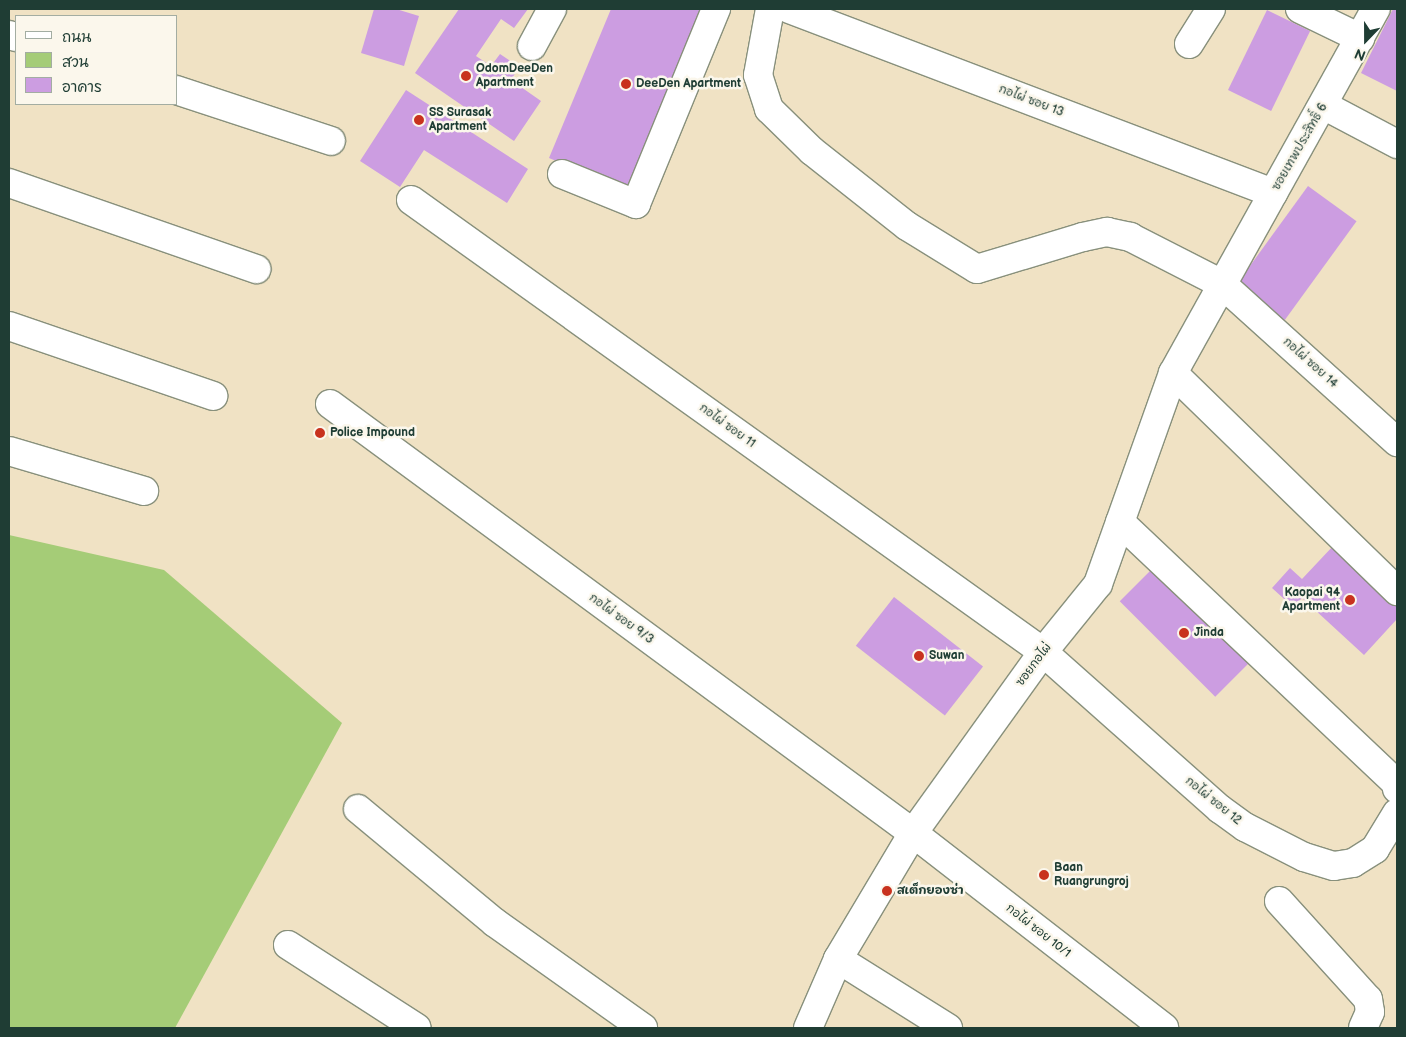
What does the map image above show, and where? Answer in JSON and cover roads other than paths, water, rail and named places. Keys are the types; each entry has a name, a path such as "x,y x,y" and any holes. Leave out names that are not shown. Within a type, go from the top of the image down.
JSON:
{"street":[{"path":"532,46 552,9"},
{"path":"562,174 636,204 716,9"},
{"name":"กอไผ่ ซอย 14","path":"770,9 758,75 769,109 812,152 883,207 964,263 976,269 992,266 1107,232 1130,237 1222,284 1397,442"},
{"name":"กอไผ่ ซอย 13","path":"788,9 1273,193"},
{"path":"1189,44 1211,9"},
{"path":"1300,9 1360,38"},
{"name":"ซอยเทพประสิทธิ์ 6","path":"1222,284 1376,9"},
{"path":"178,91 330,141"},
{"path":"1323,105 1397,144"},
{"path":"9,183 256,269"},
{"name":"กอไผ่ ซอย 11","path":"411,200 1043,652"},
{"name":"ซอยกอไผ่","path":"808,1028 838,959 912,833 1043,652 1098,584 1174,373 1222,284"},
{"path":"9,326 213,396"},
{"path":"1174,373 1397,591"},
{"name":"กอไผ่ ซอย 9/3","path":"330,404 912,833"},
{"path":"9,451 144,491"},
{"path":"1120,522 1397,786"},
{"name":"กอไผ่ ซอย 12","path":"1043,652 1220,809 1271,842 1304,857 1334,866 1353,863 1375,849 1397,813"},
{"path":"358,809 494,922 643,1028"},
{"name":"กอไผ่ ซอย 10/1","path":"912,833 1164,1028"},
{"path":"1279,901 1368,999 1370,1012 1363,1028"},
{"path":"288,945 417,1028"},
{"path":"838,959 948,1028"}],"place":[{"name":"OdomDeeDen Apartment","path":"466,76"},
{"name":"DeeDen Apartment","path":"626,84"},
{"name":"SS Surasak Apartment","path":"419,120"},
{"name":"Police Impound","path":"320,433"},
{"name":"Kaopai 94 Apartment","path":"1350,600"},
{"name":"Jinda","path":"1184,633"},
{"name":"Suwan","path":"919,656"},
{"name":"Baan Ruangrungroj","path":"1044,875"},
{"name":"สเต็กยองซ่า","path":"887,891"}]}
